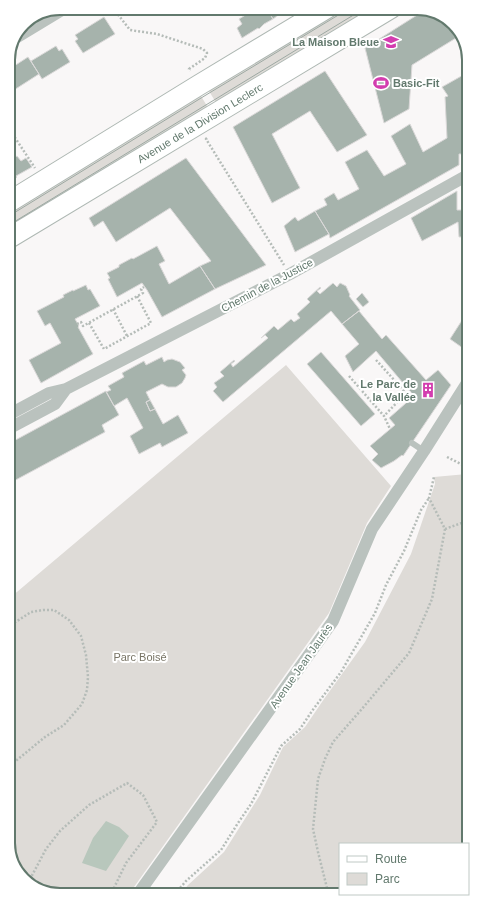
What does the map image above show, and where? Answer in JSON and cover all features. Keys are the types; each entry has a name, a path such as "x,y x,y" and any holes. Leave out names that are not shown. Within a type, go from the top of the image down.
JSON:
{"main road":[{"path":"15,198 315,15"},
{"name":"Avenue de la Division Leclerc","path":"15,234 379,15"}],"street":[{"path":"25,32 52,16"},
{"name":"Chemin de la Justice","path":"15,411 49,393 66,390 290,274 462,178"},
{"name":"Chemin de la Justice","path":"15,425 55,404 66,390"},
{"name":"Avenue Jean Jaurès","path":"142,888 333,621 372,529 462,391"}],"lane":[{"path":"412,443 421,455"}],"path":[{"path":"118,15 130,30 158,34 203,49 207,52 206,58 189,69"},
{"path":"213,135 206,139 279,257"},
{"path":"15,138 34,166"},
{"path":"77,324 80,322 83,326 144,293 141,289 144,287"},
{"path":"89,323 104,349 151,323 137,296"},
{"path":"113,309 127,336"},
{"path":"376,360 406,393 384,416"},
{"path":"349,376 384,416 390,429"},
{"path":"447,457 462,464"},
{"path":"180,888 221,850 251,804 281,746 300,729 341,672 375,612 386,585 404,551 421,510 429,498 434,477"},
{"path":"327,888 313,829 318,779 333,742 362,710 409,653 432,599 445,529 429,498"},
{"path":"445,529 462,523"},
{"path":"15,622 31,612 43,610 54,610 69,620 81,636 86,654 88,677 87,690 82,704 64,725 45,737 15,762"},
{"path":"31,877 46,849 60,830 89,805 127,783 143,795 157,822 126,863 114,888"}],"green space":[{"path":"323,15 369,15 218,106 206,86"},
{"path":"198,91 210,111 15,230 15,203"},
{"name":"Parc Boisé","path":"286,365 391,486 367,523 329,613 133,888 57,888 45,886 28,875 18,860 15,843 15,594"},
{"path":"462,474 462,843 339,843 339,888 186,888 224,852 260,795 283,747 305,727 365,642 411,554 435,484 434,477"}],"shaded area":[{"path":"106,821 119,827 129,836 106,871 82,863 93,838"}],"building":[{"path":"246,15 270,15 273,19 259,29 258,28 242,38 237,28 242,24 239,19"},
{"path":"270,15 278,15 273,19"},
{"path":"417,15 432,17 447,26 456,38 412,65 409,109 384,123 365,48"},
{"path":"104,17 115,34 83,53 75,41 78,39 75,35"},
{"path":"56,46 59,51 62,49 70,62 42,79 31,61"},
{"path":"28,57 39,74 15,89 15,65"},
{"path":"325,71 367,135 337,152 310,111 272,134 300,188 272,203 233,127"},
{"path":"462,76 462,154 459,154 459,165 330,238 315,211 327,205 324,199 334,193 338,200 359,189 345,162 367,150 384,176 406,164 391,136 410,124 423,152 447,138 445,97 448,96 442,87"},
{"path":"17,156 21,161 26,158 32,167 16,176 17,177 15,178 15,157"},
{"path":"186,158 266,265 215,289 200,266 211,261 170,208 116,242 103,221 94,227 89,218"},
{"path":"457,191 457,210 462,210 462,237 459,237 458,222 422,241 411,218"},
{"path":"315,211 329,234 295,252 284,226 295,217 298,221"},
{"path":"157,246 165,261 159,264 169,284 200,266 215,289 162,317 142,283 117,297 108,279 110,278 107,273 119,267 119,265"},
{"path":"333,283 337,287 340,283 346,286 350,295 349,296 360,310 342,324 331,311 223,402 213,391 217,387 214,383 224,376 220,372 234,360 235,361 231,364 233,367 268,338 265,335 261,338 274,326 278,330 291,319 294,322 300,318 297,314 310,302 307,299 320,287 321,288 317,291 320,294"},
{"path":"86,285 100,306 75,319 93,354 41,383 29,360 61,343 50,323 45,326 37,311 64,297 63,295"},
{"path":"362,293 369,302 363,307 356,299"},
{"name":"Le Parc de la Vallée","path":"359,311 382,339 386,335 426,380 438,370 451,385 403,456 402,455 381,468 372,460 378,454 370,446 395,425 389,418 414,396 376,351 353,372 345,356 359,344 342,324"},
{"path":"462,320 462,347 450,339"},
{"path":"321,352 375,414 361,426 307,364"},
{"path":"162,357 164,362 172,359 180,362 185,368 182,370 186,375 185,378 182,383 176,387 168,387 162,384 146,392 150,400 146,402 150,411 155,409 163,424 178,415 188,433 162,447 160,443 139,454 130,436 143,428 127,398 114,406 106,392 111,390 108,386 124,377 122,373 144,361 146,365"},
{"path":"106,391 119,415 102,425 105,432 15,480 15,440"},
{"path":"150,400 155,409 150,411 146,402"}],"tram line":[{"path":"15,212 338,15"},
{"path":"15,221 354,15"}],"place":[{"name":"La Maison Bleue","path":"391,42"},
{"name":"Basic-Fit","path":"381,83"},
{"name":"Le Parc de la Vallée","path":"428,390"}]}
